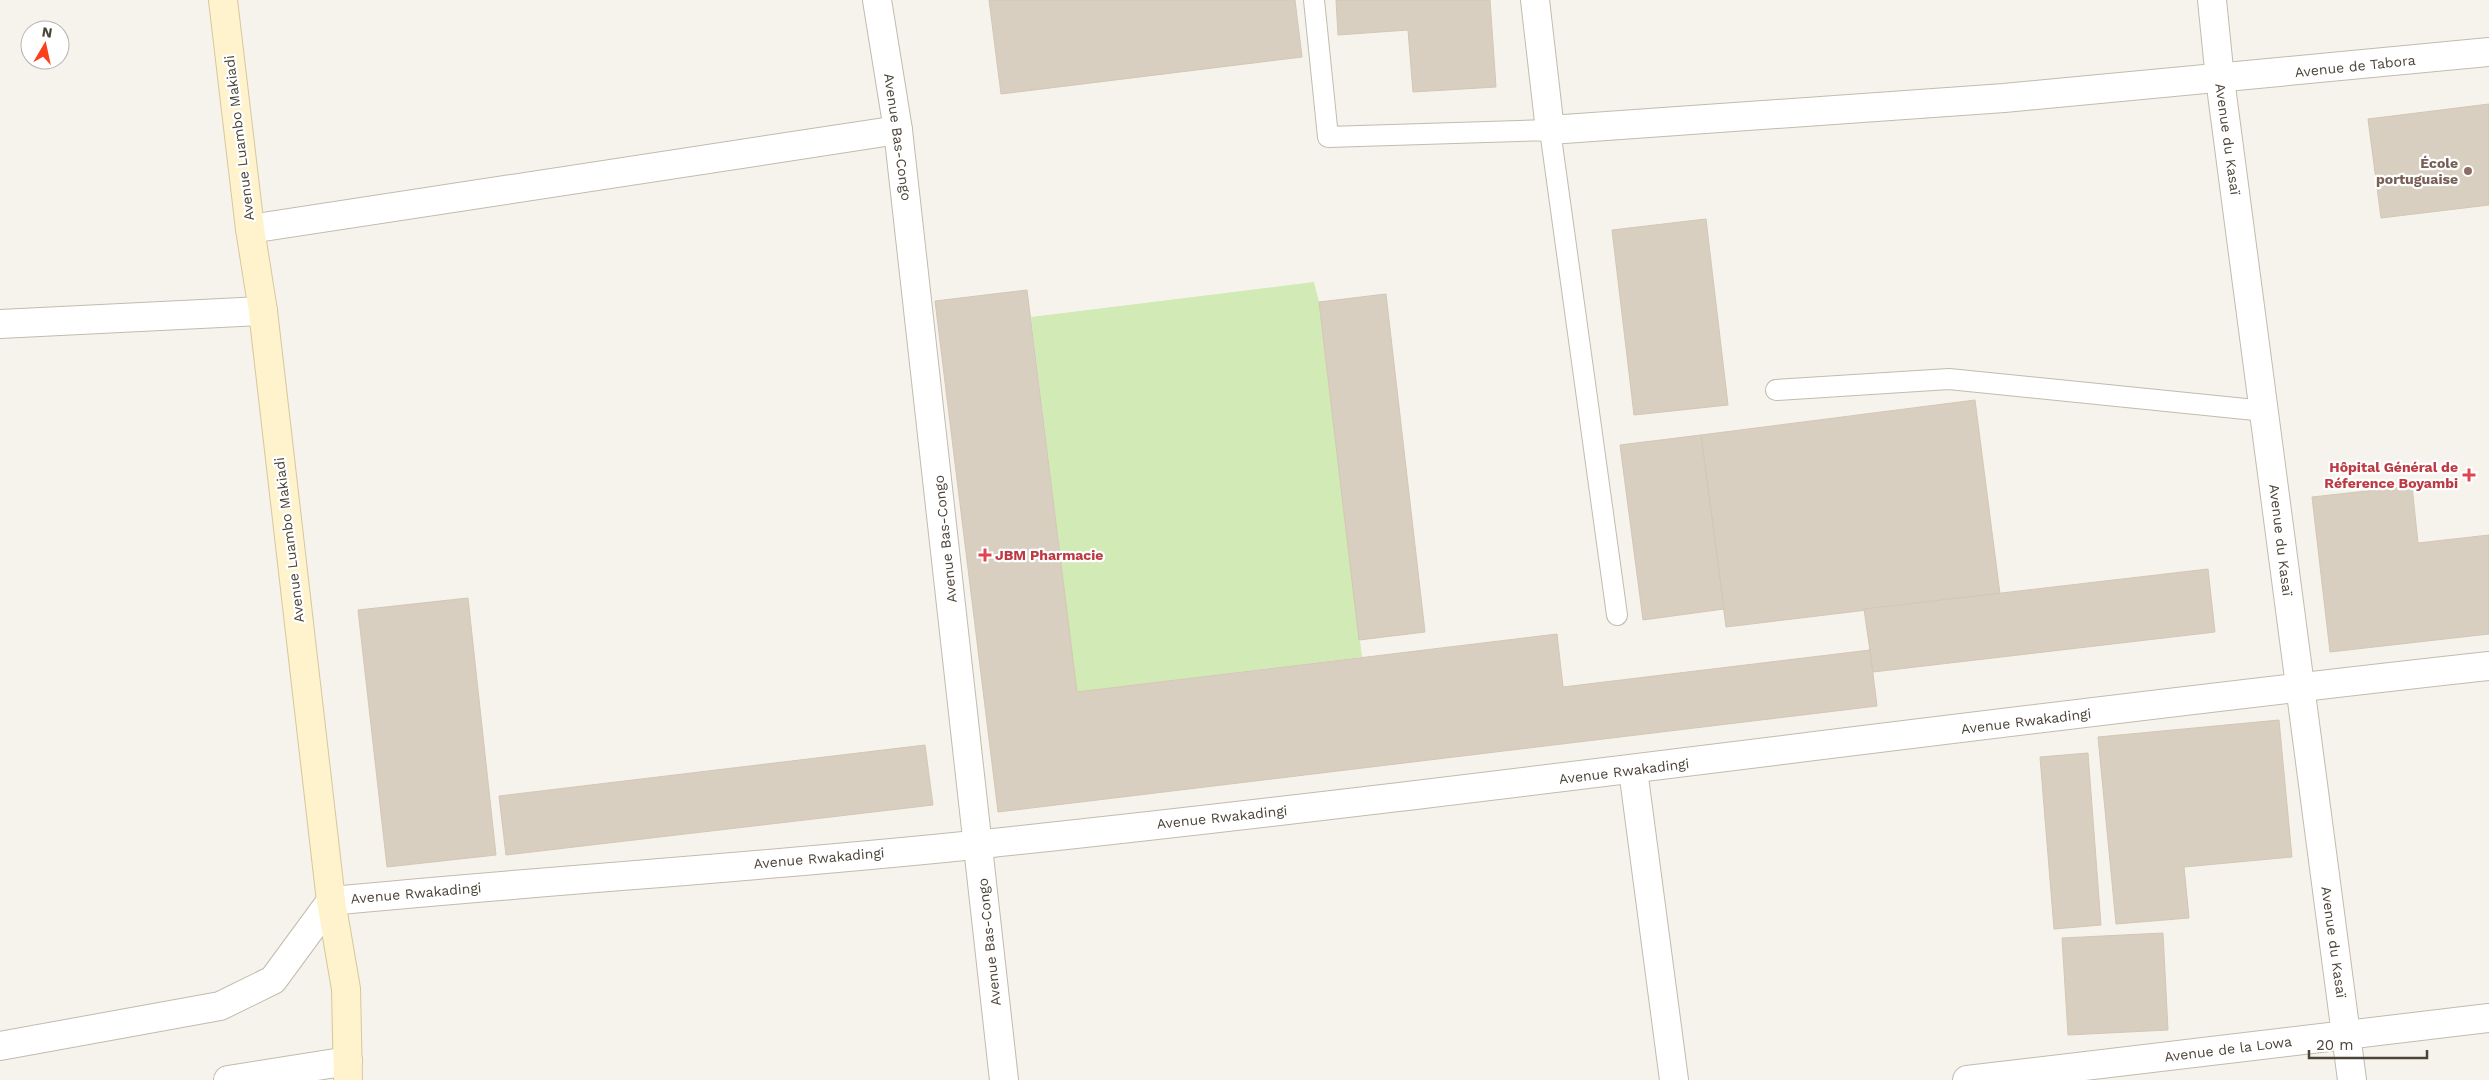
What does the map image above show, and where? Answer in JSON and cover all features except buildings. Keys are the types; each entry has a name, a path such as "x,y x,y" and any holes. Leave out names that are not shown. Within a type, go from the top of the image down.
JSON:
{"main road":[{"name":"Avenue Luambo Makiadi","path":"223,0 250,229 263,311 331,901 346,989 348,1070"}],"street":[{"name":"Avenue Bas-Congo","path":"878,0 898,130 1004,1080"},
{"path":"1535,0 1550,130"},
{"name":"Avenue du Kasaï","path":"2212,0 2220,79 2352,1080"},
{"name":"Avenue de Tabora","path":"1550,130 2004,98 2489,52"},
{"path":"250,229 898,130"},
{"path":"0,324 263,311"},
{"name":"Avenue Rwakadingi","path":"0,1046 220,1006 273,980 331,901 979,844 1633,770 2300,687 2489,666"},
{"path":"1633,770 1674,1080"},
{"name":"Avenue de la Lowa","path":"1967,1080 2489,1018"},
{"path":"228,1080 348,1070"}],"lane":[{"path":"1314,0 1328,137 1550,130 1617,615"},
{"path":"1776,390 1949,379 2265,411"}],"green space":[{"path":"1314,282 1319,302 1362,657 1077,692 1031,317"}],"place":[{"name":"École portuguaise","path":"2468,171"},
{"name":"Hôpital Général de Réference Boyambi","path":"2469,475"},
{"name":"JBM Pharmacie","path":"985,555"}]}
